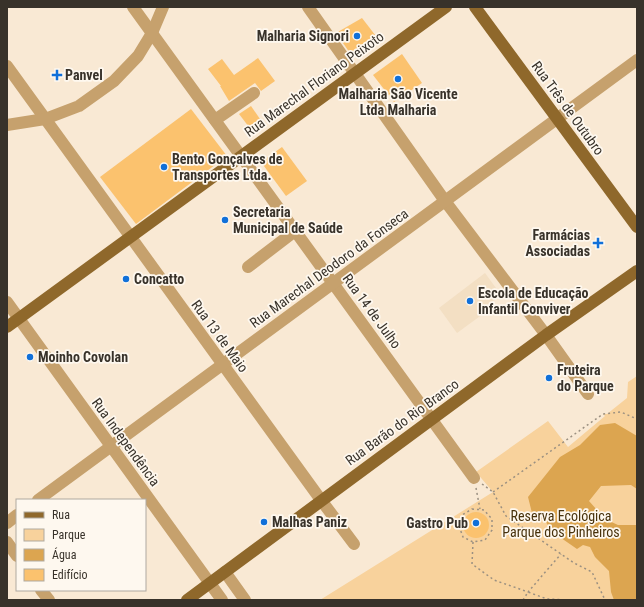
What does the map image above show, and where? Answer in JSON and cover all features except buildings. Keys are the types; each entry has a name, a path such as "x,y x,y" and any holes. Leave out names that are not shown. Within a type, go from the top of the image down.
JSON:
{"main road":[{"name":"Rua Marechal Floriano Peixoto","path":"7,327 446,7"},
{"name":"Rua Três de Outubro","path":"475,7 637,227"},
{"name":"Rua Barão do Rio Branco","path":"187,600 431,419 637,271"}],"street":[{"name":"Rua 14 de Julho","path":"132,7 474,478"},
{"path":"7,125 45,119 79,106 114,81 138,56 152,33 163,7"},
{"path":"308,7 445,202 546,335 588,394"},
{"name":"Rua Marechal Deodoro da Fonseca","path":"39,499 637,60"},
{"name":"Rua 13 de Maio","path":"7,66 354,544"},
{"path":"214,120 254,93"},
{"path":"248,267 295,231"},
{"name":"Rua Independência","path":"7,302 222,600"},
{"path":"7,523 16,516"},
{"path":"7,542 16,555"},
{"path":"225,572 245,600"},
{"path":"42,591 49,600"}],"path":[{"path":"493,492 603,414 621,412 637,420"},
{"path":"474,478 493,492 506,516 574,562 592,572 605,600"},
{"path":"474,478 480,510"},
{"path":"472,509 484,510 492,519 492,530 485,540 473,542 463,537 459,526 462,515 472,509"},
{"path":"473,542 472,564 494,580 547,599 568,600"},
{"path":"522,600 561,553"}],"shaded area":[{"name":"Escola de Educação Infantil Conviver","path":"485,273 501,295 485,307 487,311 457,333 439,308"}],"green space":[{"name":"Reserva Ecológica Parque dos Pinheiros","path":"637,376 637,600 320,600 493,492 476,472 548,421 568,447 605,416 603,414 607,414 627,398 628,382"}],"water":[{"path":"615,423 637,436 637,489 631,485 601,486 589,501 605,519 618,525 637,525 637,600 614,600 611,592 609,571 595,557 590,547 583,545 577,549 551,531 546,522 532,513 528,497 560,457 580,445 600,425"}],"place":[{"name":"Malharia Signori","path":"357,36"},
{"name":"Panvel","path":"57,75"},
{"name":"Malharia São Vicente Ltda Malharia","path":"398,79"},
{"name":"Bento Gonçalves de Transportes Ltda.","path":"164,167"},
{"name":"Secretaria Municipal de Saúde","path":"225,220"},
{"name":"Farmácias Associadas","path":"598,243"},
{"name":"Concatto","path":"126,279"},
{"name":"Escola de Educação Infantil Conviver","path":"470,301"},
{"name":"Moinho Covolan","path":"30,357"},
{"name":"Fruteira do Parque","path":"549,378"},
{"name":"Malhas Paniz","path":"264,522"},
{"name":"Gastro Pub","path":"476,523"}]}
